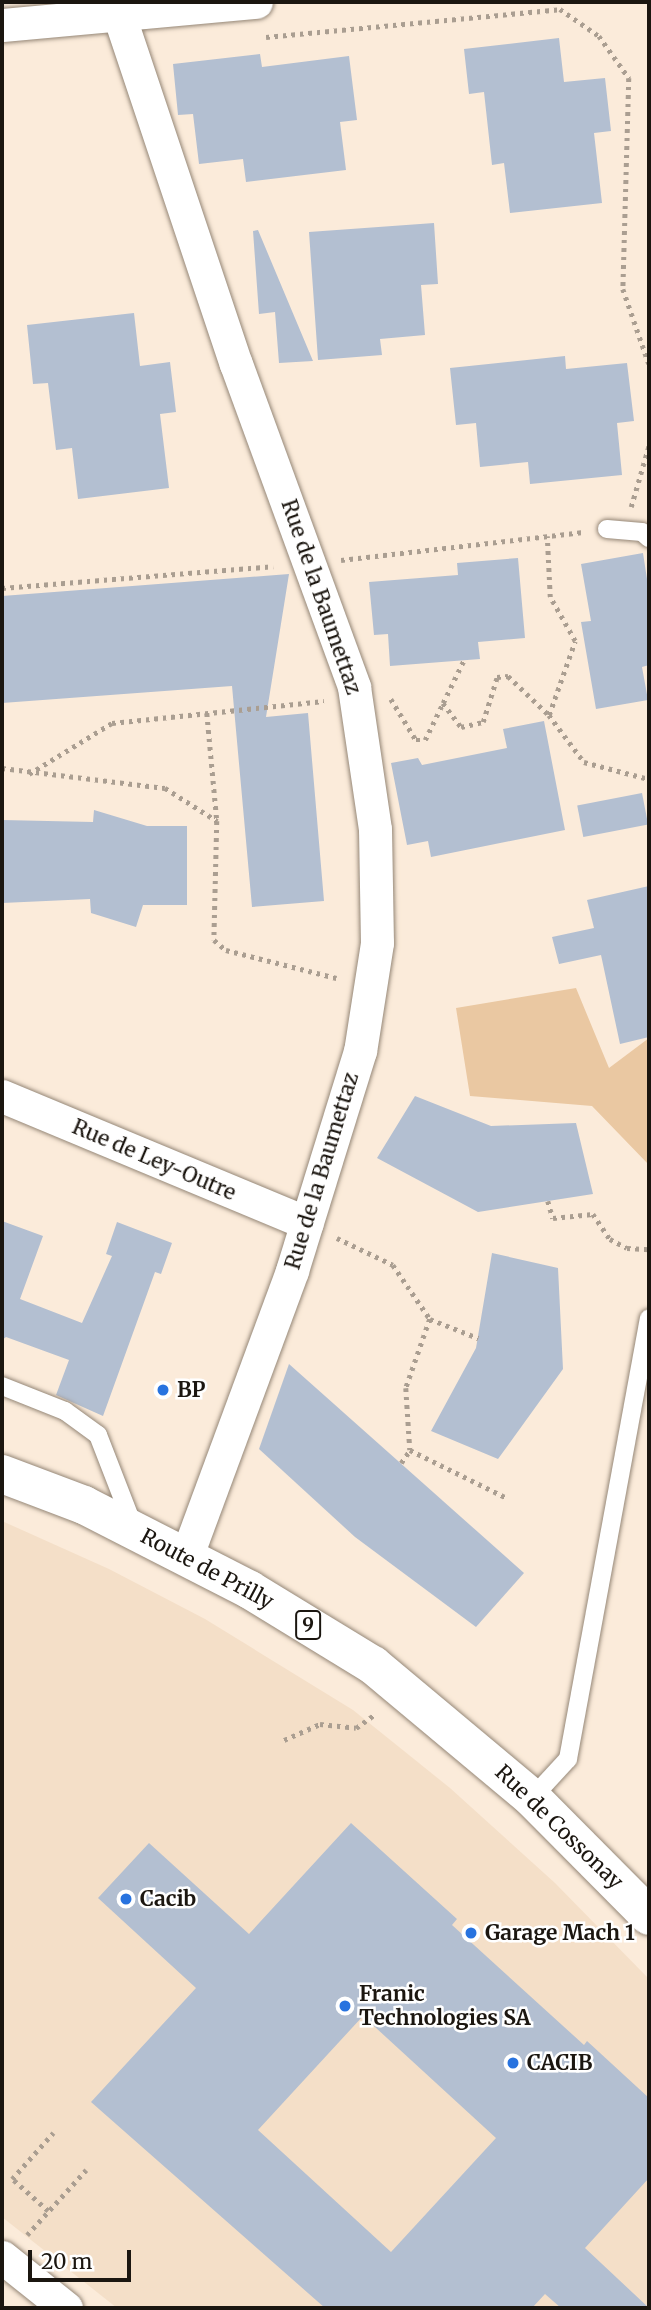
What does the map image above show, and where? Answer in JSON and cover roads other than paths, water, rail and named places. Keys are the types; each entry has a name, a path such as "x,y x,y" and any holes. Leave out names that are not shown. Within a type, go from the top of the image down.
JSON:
{"main road":[{"name":"Route de Prilly","path":"2,1474 84,1504 250,1590 373,1665 466,1741"},
{"name":"Rue de Cossonay","path":"466,1741 532,1798 649,1916"}],"street":[{"path":"2,25 119,7 256,2"},
{"name":"Rue de la Baumettaz","path":"119,7 236,364 311,563 356,698 375,829 377,943 360,1051 307,1223 186,1557"},
{"name":"Rue de Ley-Outre","path":"2,1096 307,1223"},
{"path":"2,2257 66,2308"}],"lane":[{"path":"607,529 642,532 649,538"},
{"path":"532,1798 568,1759 649,1318"},
{"path":"2,1386 65,1411 98,1435 136,1531"}],"place":[{"name":"BP","path":"163,1390"},
{"name":"Cacib","path":"126,1899"},
{"name":"Garage Mach 1","path":"471,1933"},
{"name":"Franic Technologies SA","path":"345,2006"},
{"name":"CACIB","path":"513,2063"}]}
